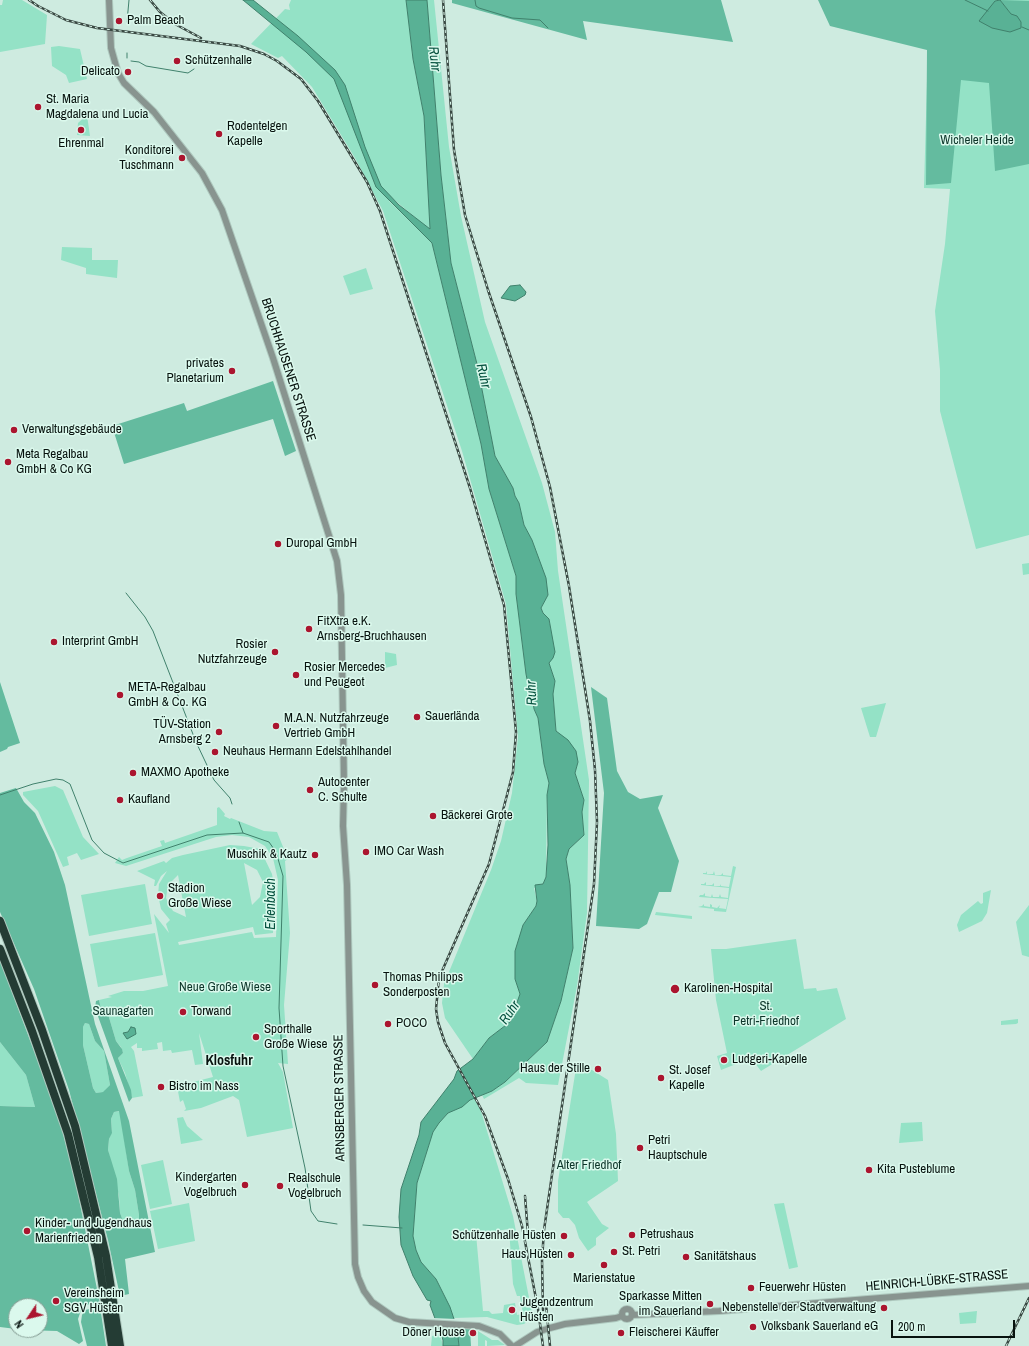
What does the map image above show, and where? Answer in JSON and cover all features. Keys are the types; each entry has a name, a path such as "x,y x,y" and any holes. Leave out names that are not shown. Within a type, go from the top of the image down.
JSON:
{"highway":[{"path":"0,922 42,1030 75,1126 106,1256 120,1346"},
{"path":"0,949 32,1031 68,1134 98,1257 112,1346"}],"street":[{"name":"BRUCHHAUSENER STRASSE","path":"109,0 111,48 118,73 124,83 154,112 202,174 222,210 264,328 326,524 337,561 342,595 344,784"},
{"name":"ARNSBERGER STRASSE","path":"344,784 343,826 347,885 356,1271 359,1282 366,1295 381,1310 400,1320 425,1323 470,1324 492,1330 514,1346 537,1332 550,1328 565,1324 622,1316"},
{"name":"HEINRICH-LÜBKE-STRASSE","path":"622,1316 626,1309 630,1311 632,1315 719,1311 1029,1286"}],"green space":[{"path":"3,0 22,0 47,15 45,44 0,52 0,5 2,5"},
{"path":"291,0 406,0 413,59 424,116 430,230 391,197 389,201 432,243 481,444 489,489 516,576 516,594 526,674 528,684 531,688 534,709 538,718 544,764 549,783 547,795 546,877 543,884 534,888 537,901 536,906 523,925 515,979 520,994 510,1022 489,1038 473,1059 445,1018 442,1003 444,984 491,870 501,841 512,793 518,737 506,604 462,451 383,211 355,158 312,87 282,56 278,58 251,44 285,9 290,10 289,5"},
{"path":"427,0 434,0 449,147 461,216 485,322 542,483 555,532 558,571 589,780 587,913 577,986 558,1085 526,1083 519,1078 484,1099 482,1095 492,1091 505,1082 547,1042 561,1001 573,948 570,885 566,859 569,849 584,835 582,812 584,800 575,773 578,762 556,731 553,694 555,681 549,663 551,630 549,619 543,613 541,608 548,595 532,540 524,525 519,503 513,488 495,456 477,364 451,263 441,175"},
{"name":"Wicheler Heide","path":"986,0 1029,0 1029,535 976,549 940,411 940,370 935,311 945,244 950,189 924,188 928,45"},
{"path":"59,46 80,49 87,79 69,83 66,75 52,66 51,47"},
{"path":"87,115 90,136 77,135 78,123"},
{"path":"62,247 92,248 92,260 118,260 117,278 86,274 86,268 61,260"},
{"path":"366,268 373,289 350,295 343,276"},
{"path":"1029,563 1029,574 1023,575 1022,564"},
{"path":"385,652 396,654 397,665 385,668"},
{"path":"886,703 876,737 870,737 861,708"},
{"path":"55,786 63,790 83,837 99,854 81,860 77,853 67,857 69,865 63,867 38,811 23,795 23,792"},
{"path":"219,807 225,814 224,816 230,819 231,818 264,831 277,832 288,859 285,861 290,933 284,1005 288,1064 278,1063 283,1072 293,1128 247,1137 239,1100 233,1096 201,1108 184,1111 186,1109 183,1100 180,1102 177,1086 213,1077 199,1033 203,1064 195,1065 192,1050 172,1053 171,1050 163,1051 162,1042 157,1043 158,1049 142,1051 142,1048 137,1048 137,1043 131,1047 134,1051 143,1096 132,1098 125,1073 118,1058 123,1053 121,1047 116,1041 108,1014 102,1014 99,1000 112,997 108,996 124,991 143,991 168,986 154,914 169,933 166,924 170,920 161,909 158,895 159,884 167,871 161,876 156,886 154,886 155,880 137,871 164,861 166,863 172,858 230,845 260,849 272,874 274,885 273,933 255,935 253,927 178,942 179,945 252,932 254,938 276,937 278,880 273,858 265,846 249,837 232,835 216,837 126,866 115,863 119,857 122,860 162,846 160,841 164,840 165,843 217,825 217,808","holes":["244,863 257,870 263,882 260,897 252,905","178,875 186,917 173,911 166,898 168,885"]},
{"path":"733,866 736,867 726,912 698,907 704,904 704,906 710,907 710,904 712,907 717,908 720,905 719,908 726,909 728,899 699,897 705,893 705,896 711,897 712,894 713,897 719,897 720,894 721,897 728,898 729,888 701,885 701,884 706,882 706,885 712,885 714,883 714,886 720,886 720,884 721,886 729,887 731,877 703,874 703,873 706,873 707,871 707,874 713,874 714,871 715,875 721,875 723,873 723,875 731,876"},
{"path":"145,884 152,924 89,936 81,895"},
{"path":"991,890 987,913 982,921 959,932 957,925 961,915 978,901 981,904 983,903 983,893"},
{"path":"1029,905 1029,957 1022,955 1016,922"},
{"path":"656,912 692,916 692,919 655,915"},
{"path":"155,933 163,975 98,987 90,944"},
{"name":"St. Petri-Friedhof","path":"796,939 804,989 816,988 817,991 837,988 846,1019 761,1071 751,1058 721,1070 717,1056 727,1053 716,1000 711,949 726,949"},
{"path":"1018,1019 1018,1023 1016,1024 1001,1025 1001,1021"},
{"path":"85,1023 89,1024 95,1041 104,1051 110,1085 104,1092 96,1093 93,1088 83,1045 83,1027"},
{"path":"0,1042 26,1075 35,1107 0,1106"},
{"name":"Alter Friedhof","path":"576,1068 592,1070 608,1080 616,1134 618,1181 587,1202 602,1224 609,1228 596,1238 596,1245 588,1251 579,1238 575,1225 569,1218 563,1218 558,1212 558,1181"},
{"path":"474,1098 480,1108 513,1216 532,1313 530,1319 524,1324 517,1325 487,1317 454,1318 436,1279 421,1262 416,1250 413,1236 417,1183 433,1132 448,1113","holes":["509,1229 513,1284 517,1296 520,1296 523,1314 517,1315 515,1303 504,1305 503,1313 492,1314 489,1311 483,1311 476,1234"]},
{"path":"120,1111 129,1171 135,1190 139,1215 139,1223 134,1228 128,1227 123,1221 120,1213 119,1196 108,1150 109,1139 112,1132 111,1119 114,1112"},
{"path":"183,1117 187,1126 203,1140 181,1144 177,1118"},
{"path":"922,1122 923,1141 899,1143 901,1123"},
{"path":"163,1160 172,1204 150,1209 141,1165"},
{"path":"189,1203 195,1241 158,1249 150,1211"},
{"path":"784,1203 798,1267 789,1269 774,1204"},
{"path":"977,1311 976,1323 960,1324 959,1313"},
{"path":"478,1331 492,1340 498,1340 505,1345 487,1346 487,1341 485,1340 485,1346 478,1346"},
{"path":"440,1334 443,1346 431,1346 432,1336"}],"shaded area":[{"path":"452,0 721,0 733,42 583,21 587,40 452,3"},
{"path":"818,0 996,0 995,1 1011,14 1000,0 1029,1 1029,164 995,171 989,83 961,80 951,183 926,185 927,50 830,26"},
{"path":"273,381 296,451 285,456 273,419 124,464 112,426 184,403 187,411"},
{"path":"0,682 20,743 8,747 0,752"},
{"path":"591,687 607,698 617,771 628,792 640,799 663,795 658,808 679,861 671,892 659,892 647,924 639,929 596,926 604,793"},
{"path":"16,788 24,802 35,813 54,852 65,885 95,1024 129,1121 155,1252 125,1259 129,1294 120,1296 108,1240 69,1090 34,989 0,912 0,793","holes":["85,1023 89,1024 95,1041 104,1051 110,1085 103,1092 96,1093 93,1088 83,1045 83,1027","119,1111 129,1171 135,1190 139,1215 139,1223 134,1227 128,1226 123,1221 120,1213 117,1179 108,1150 109,1139 112,1133 111,1119 114,1112"]},
{"path":"0,960 59,1118 76,1184 100,1304 92,1303 82,1307 78,1319 83,1341 79,1344 57,1331 48,1331 48,1298 8,1298 8,1328 0,1327 0,1106 35,1107 26,1075 0,1042"},
{"path":"99,1000 102,1014 108,1014 116,1041 122,1049 123,1053 118,1058 131,1090 132,1098 129,1102 95,1008 96,1001"},
{"path":"90,1309 101,1313 106,1346 87,1346 81,1322 82,1315 85,1310"},
{"path":"457,1328 470,1329 471,1346 459,1346"}],"water":[{"name":"Ruhr","path":"243,0 253,0 298,36 335,70 345,85 365,147 381,186 399,205 430,229 424,116 413,59 406,0 427,0 441,175 451,263 477,364 495,456 513,488 519,503 524,525 532,540 546,578 548,595 541,608 543,613 549,619 555,652 549,663 555,681 553,694 556,731 568,740 576,751 578,762 575,773 584,800 582,812 584,835 569,849 566,859 570,885 573,948 561,1001 547,1042 505,1082 492,1091 470,1100 462,1107 448,1113 433,1132 417,1183 413,1236 416,1250 421,1262 436,1279 450,1307 457,1328 459,1346 443,1346 443,1340 430,1305 431,1301 427,1300 413,1276 401,1245 399,1217 401,1189 419,1135 421,1122 454,1079 457,1071 473,1059 489,1038 510,1022 520,994 515,979 515,951 523,925 536,906 537,901 535,885 543,884 546,877 548,845 547,795 549,783 544,764 538,718 534,709 531,688 528,684 526,674 516,594 516,576 489,489 481,444 432,243 376,187 334,79 306,52"},
{"path":"1000,0 1011,14 1017,16 1021,22 1021,28 1010,32 992,28 979,21 995,1"},
{"path":"520,285 526,292 525,295 515,301 501,298 510,286"},
{"path":"131,1027 135,1028 136,1034 127,1039 123,1033 128,1032"}],"pier":[{"path":"433,1318 456,1319 459,1328 436,1327"}],"waterway":[{"path":"127,22 129,0"},
{"path":"475,0 476,6 479,8 512,18 540,20 548,28"},
{"path":"965,0 988,11"},
{"path":"1022,27 1029,30"},
{"path":"127,53 127,58"},
{"path":"131,61 139,62 146,66 188,73 194,69"},
{"path":"126,593 145,617 153,631 196,742 214,780 230,798 232,804"},
{"name":"Erlenbach","path":"0,795 33,784 56,779 63,780 70,784 92,840 104,853 123,863 207,835 243,833 269,842 276,852 283,876 279,1008 283,1066 305,1168 311,1211 318,1221 337,1224"},
{"path":"239,822 243,833"},
{"path":"363,1225 402,1228"}],"railway":[{"path":"29,0 66,20 97,28 240,46 264,54 277,61 301,79 318,101 367,182 380,211 470,488 504,605 516,732 513,772 489,864 439,978 436,1009 438,1022 445,1043 485,1116 508,1179 522,1226 538,1309 543,1346"},
{"path":"150,0 160,12 175,24 201,38"},
{"path":"443,0 454,150 465,215 488,290 531,417 550,487 569,586 590,721 595,770 597,822 594,884 544,1230 542,1260 543,1310"},
{"path":"525,1196 528,1234"},
{"path":"1006,1346 1029,1298"},
{"path":"546,1304 550,1346"}],"place":[{"name":"Palm Beach","path":"119,21"},
{"name":"Schützenhalle","path":"177,61"},
{"name":"Delicato","path":"128,72"},
{"name":"St. Maria Magdalena und Lucia","path":"38,107"},
{"name":"Ehrenmal","path":"81,130"},
{"name":"Rodentelgen Kapelle","path":"219,134"},
{"name":"Konditorei Tuschmann","path":"182,158"},
{"name":"privates Planetarium","path":"232,371"},
{"name":"Verwaltungsgebäude","path":"14,430"},
{"name":"Meta Regalbau GmbH & Co KG","path":"8,462"},
{"name":"Duropal GmbH","path":"278,544"},
{"name":"FitXtra e.K. Arnsberg-Bruchhausen","path":"309,629"},
{"name":"Interprint GmbH","path":"54,642"},
{"name":"Rosier Nutzfahrzeuge","path":"275,652"},
{"name":"Rosier Mercedes und Peugeot","path":"296,675"},
{"name":"META-Regalbau GmbH & Co. KG","path":"120,695"},
{"name":"Sauerlända","path":"417,717"},
{"name":"M.A.N. Nutzfahrzeuge Vertrieb GmbH","path":"276,726"},
{"name":"TÜV-Station Arnsberg 2","path":"219,732"},
{"name":"Neuhaus Hermann Edelstahlhandel","path":"215,752"},
{"name":"MAXMO Apotheke","path":"133,773"},
{"name":"Autocenter C. Schulte","path":"310,790"},
{"name":"Kaufland","path":"120,800"},
{"name":"Bäckerei Grote","path":"433,816"},
{"name":"IMO Car Wash","path":"366,852"},
{"name":"Muschik & Kautz","path":"315,855"},
{"name":"Stadion Große Wiese","path":"160,896"},
{"name":"Thomas Philipps Sonderposten","path":"375,985"},
{"name":"Karolinen-Hospital","path":"675,989"},
{"name":"Torwand","path":"183,1012"},
{"name":"POCO","path":"388,1024"},
{"name":"Sporthalle Große Wiese","path":"256,1037"},
{"name":"Ludgeri-Kapelle","path":"724,1060"},
{"name":"Haus der Stille","path":"598,1069"},
{"name":"St. Josef Kapelle","path":"661,1078"},
{"name":"Bistro im Nass","path":"161,1087"},
{"name":"Petri Hauptschule","path":"640,1148"},
{"name":"Kita Pusteblume","path":"869,1170"},
{"name":"Kindergarten Vogelbruch","path":"245,1185"},
{"name":"Realschule Vogelbruch","path":"280,1186"},
{"name":"Kinder- und Jugendhaus Marienfrieden","path":"27,1231"},
{"name":"Petrushaus","path":"632,1235"},
{"name":"Schützenhalle Hüsten","path":"564,1236"},
{"name":"St. Petri","path":"614,1252"},
{"name":"Haus Hüsten","path":"571,1255"},
{"name":"Sanitätshaus","path":"686,1257"},
{"name":"Marienstatue","path":"604,1265"},
{"name":"Feuerwehr Hüsten","path":"751,1288"},
{"name":"Vereinsheim SGV Hüsten","path":"56,1301"},
{"name":"Sparkasse Mitten im Sauerland","path":"710,1304"},
{"name":"Nebenstelle der Stadtverwaltung","path":"884,1308"},
{"name":"Jugendzentrum Hüsten","path":"512,1310"},
{"name":"Volksbank Sauerland eG","path":"753,1327"},
{"name":"Döner House","path":"473,1333"},
{"name":"Fleischerei Käuffer","path":"621,1333"}],"district":[{"name":"Klosfuhr","path":"229,1061"}],"park label":[{"name":"Neue Große Wiese","path":"225,988"},
{"name":"Saunagarten","path":"123,1012"}]}
